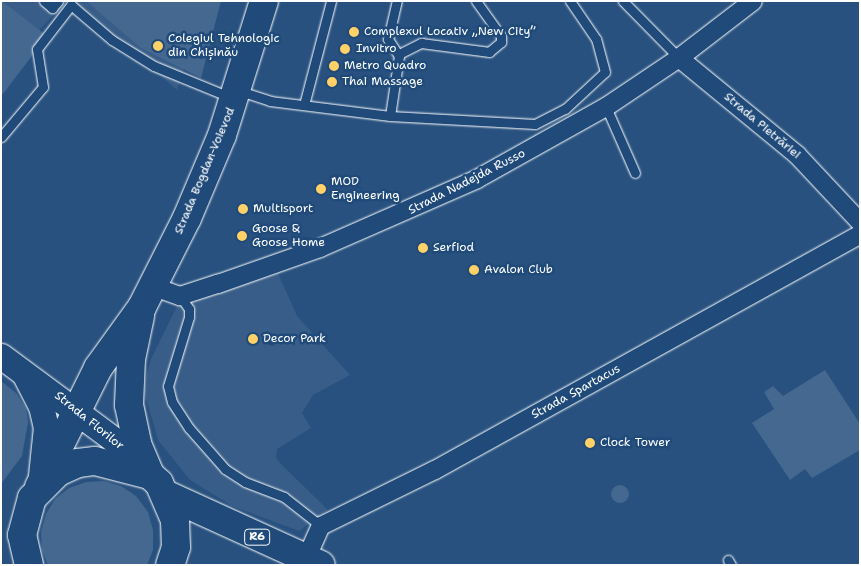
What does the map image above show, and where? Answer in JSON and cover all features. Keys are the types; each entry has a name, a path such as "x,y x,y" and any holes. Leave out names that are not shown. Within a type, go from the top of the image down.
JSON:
{"main road":[{"name":"Strada Bogdan-Voievod","path":"26,511 98,368 147,296 187,218 236,94 264,1"},
{"name":"Strada Bogdan-Voievod","path":"147,296 128,391 137,444 176,520 176,548 170,565"},
{"name":"Strada Florilor","path":"1,356 77,410 157,484"},
{"name":"Strada Florilor","path":"24,373 60,386 79,382 98,368"},
{"name":"Strada Florilor","path":"24,373 41,406 46,427 39,487"},
{"path":"39,487 58,472 78,463 114,463 157,484"},
{"name":"R6","path":"157,484 314,562"},
{"path":"1,535 26,511"},
{"path":"26,511 22,535 29,565"}],"street":[{"name":"Strada Nadejda Russo","path":"180,296 320,248 396,217 477,179 606,107 679,58 754,1"},
{"name":"Strada Pietrăriei","path":"679,58 797,155 860,222"},
{"name":"Strada Spartacus","path":"321,526 435,470 860,234"},
{"path":"147,296 180,296"},
{"path":"314,562 321,526"}],"lane":[{"path":"44,1 52,8 58,1"},
{"path":"304,105 331,1"},
{"path":"390,116 399,54 388,40 397,1"},
{"path":"399,54 421,43 489,52 501,42 501,36 476,1"},
{"path":"1,137 43,87 37,49 70,5 112,40 154,66 236,94 270,101 390,116 535,124 565,109 605,72 596,39 570,1"},
{"path":"623,1 679,58"},
{"path":"606,107 636,173"},
{"path":"180,296 189,309 189,317 168,386 172,402 189,428 225,469 245,482 284,497 321,526"}],"shaded area":[{"path":"1,1 67,1 1,70"},
{"path":"2,1 47,36 3,94 1,93"},
{"name":"Colegiul Tehnologic din Chișinău","path":"72,1 207,1 177,90"},
{"name":"Colegiul Tehnologic din Chișinău","path":"86,1 221,1 201,78 141,48"},
{"name":"Decor Park","path":"277,271 297,316 350,375 313,395 302,413 311,428 277,449 276,458 281,464 328,510 299,531 232,506 190,480 158,440 145,395 145,381 151,359 181,298"},
{"path":"825,370 860,424 860,450 812,478 805,469 790,480 752,423 774,409 764,392 773,386 783,396"},
{"path":"1,381 16,393 26,408 28,422 22,456 1,484"},
{"path":"104,481 121,486 136,496 148,512 153,530 153,550 147,565 48,565 42,550 41,532 46,514 55,499 69,488 86,482"},
{"path":"620,485 626,488 629,494 626,500 620,503 614,500 611,494 614,488"}],"place":[{"name":"Complexul Locativ „New City”","path":"354,32"},
{"name":"Colegiul Tehnologic din Chișinău","path":"158,46"},
{"name":"Invitro","path":"345,49"},
{"name":"Metro Quadro","path":"334,66"},
{"name":"Thai Massage","path":"332,82"},
{"name":"MOD Engineering","path":"321,189"},
{"name":"Multisport","path":"243,209"},
{"name":"Goose & Goose Home","path":"242,236"},
{"name":"Serfiod","path":"423,248"},
{"name":"Avalon Club","path":"474,270"},
{"name":"Decor Park","path":"253,339"},
{"name":"Clock Tower","path":"590,443"}]}
